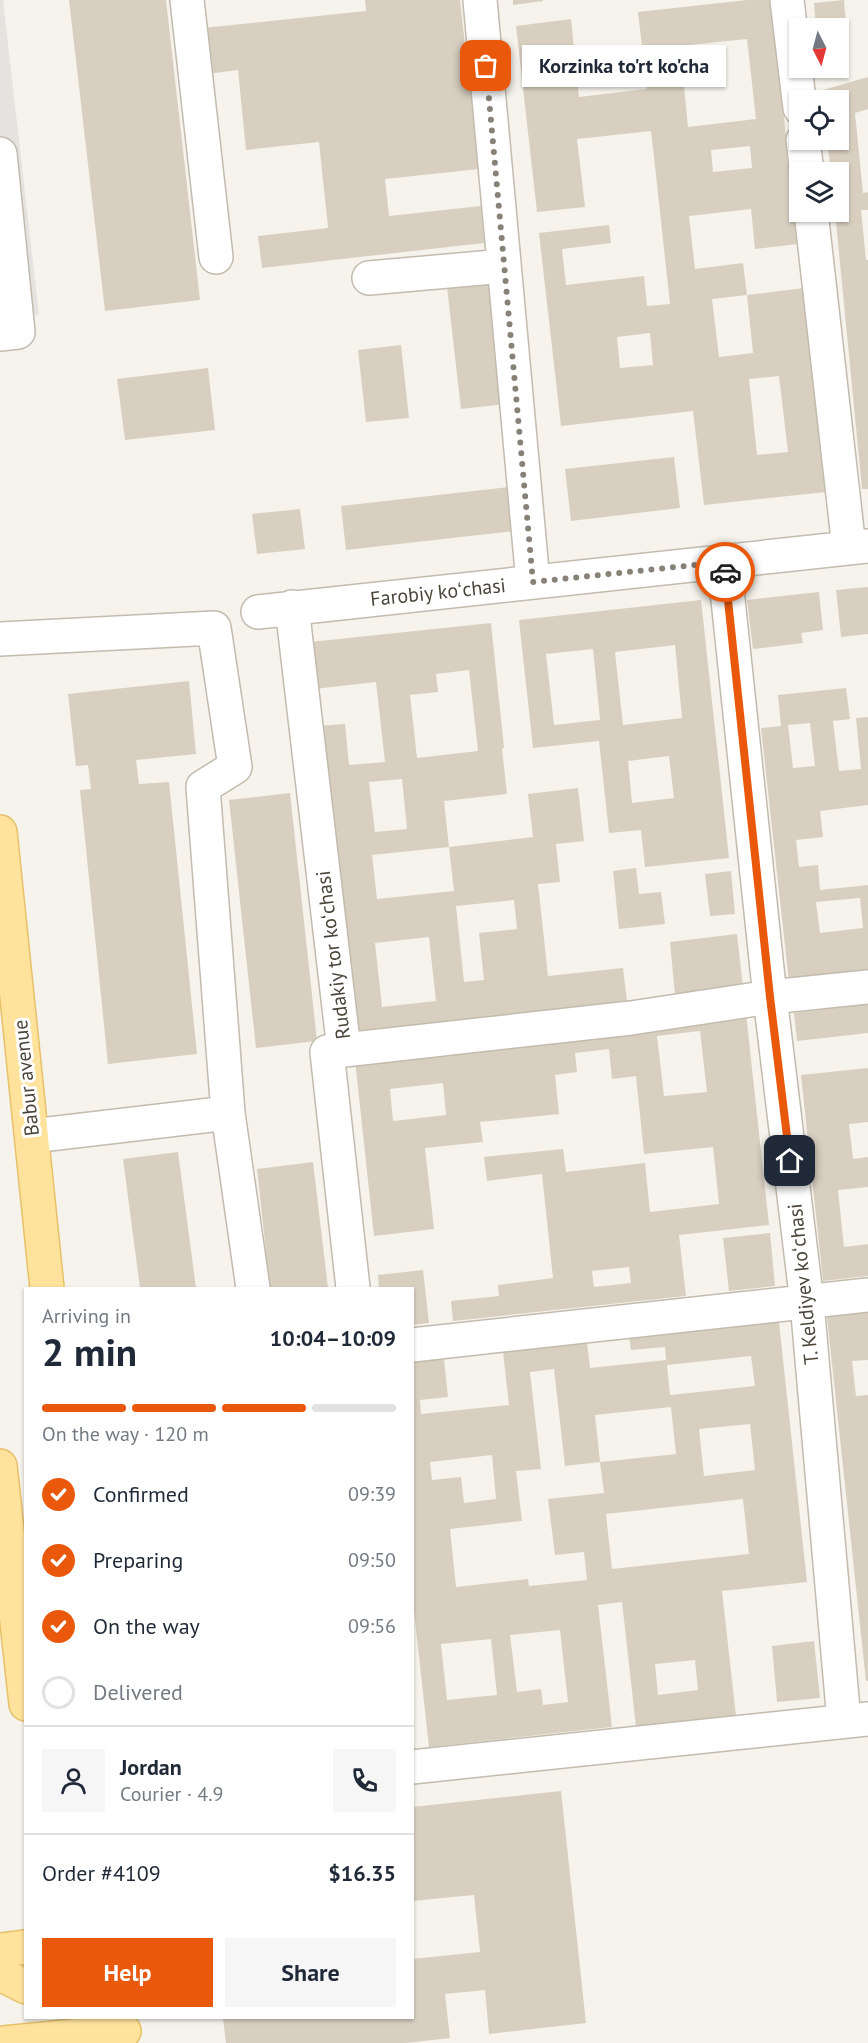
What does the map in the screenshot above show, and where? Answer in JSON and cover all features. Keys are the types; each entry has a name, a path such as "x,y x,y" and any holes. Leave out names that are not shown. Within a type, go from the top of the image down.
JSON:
{"main road":[{"name":"Babur avenue","path":"0,832 47,1287"},
{"path":"0,1466 24,1686"},
{"path":"0,1950 24,1947"},
{"path":"0,1974 24,1986"},
{"path":"4,2043 59,2032 124,2031"}],"street":[{"path":"187,0 216,257"},
{"path":"480,0 533,582"},
{"path":"788,0 798,90"},
{"path":"0,154 18,332 0,334"},
{"path":"812,222 858,547"},
{"path":"369,278 504,266"},
{"name":"Farobiy koʻchasi","path":"258,612 858,547"},
{"name":"T. Keldiyev koʻchasi","path":"724,562 770,997 856,1720"},
{"name":"Rudakiy tor koʻchasi","path":"292,607 344,1050 327,1052 353,1287"},
{"path":"0,639 214,628 235,767 203,787 228,1113 254,1287"},
{"path":"344,1050 868,987"},
{"path":"32,1136 228,1113"},
{"path":"414,1345 868,1295"},
{"path":"414,1767 856,1720"}],"shaded area":[{"path":"0,0 3,0 39,315 0,319"}],"building":[{"path":"69,0 166,0 200,300 105,311"},
{"path":"365,0 460,0 479,169 385,179 389,216 481,206 484,243 262,268 258,236 328,228 319,142 246,150 238,70 207,74 203,28 366,11"},
{"path":"513,0 543,0 543,1 513,5"},
{"path":"747,0 771,0 789,163 789,222 796,222 798,244 755,249 751,209 689,216 695,269 743,263 747,295 804,288 826,492 704,505 693,411 561,426 539,233 609,225 611,243 562,249 566,285 644,276 647,306 670,304 654,157 651,131 577,139 585,207 537,212 516,26 571,19 579,97 647,89 638,12","holes":["747,39 756,119 688,127 680,46","750,146 752,168 713,172 711,150","747,295 753,353 719,357 712,299","650,333 653,365 620,368 617,337","779,376 788,452 757,455 749,379"]},
{"path":"844,0 846,18 815,18 814,3"},
{"path":"868,77 868,109 855,113 863,193 868,192 868,210 861,210 866,260 868,260 868,489 862,489 836,222 849,222 849,162 830,162 828,150 849,150 849,90 823,90"},
{"path":"492,282 506,404 461,409 447,287"},
{"path":"401,345 409,418 366,422 358,350"},
{"path":"208,368 215,430 125,440 117,379"},
{"path":"674,457 680,508 571,521 565,469"},
{"path":"509,487 514,531 346,550 341,506"},
{"path":"300,509 305,549 257,554 252,514"},
{"path":"868,587 868,634 841,637 836,590"},
{"path":"819,592 823,630 801,633 803,643 753,649 747,600"},
{"path":"701,600 729,858 645,867 641,830 609,833 599,741 533,748 519,620","holes":["675,645 682,718 623,725 615,652","593,649 600,720 554,725 546,654","669,756 674,798 632,803 628,761"]},
{"path":"491,623 507,794 444,801 449,847 533,837 528,794 578,788 584,841 556,844 560,882 538,884 548,976 623,968 628,1010 353,1040 318,726 345,724 349,765 385,762 376,682 314,689 310,642","holes":["469,670 478,751 417,758 410,695 438,692 436,674","402,779 407,829 375,832 369,782","449,847 454,891 377,899 372,855","514,900 517,929 479,933 484,980 464,982 456,906","429,937 436,1001 382,1007 375,943"]},
{"path":"189,681 196,754 136,760 139,784 169,782 197,1054 108,1064 80,790 91,789 88,765 76,766 68,694"},
{"path":"846,688 850,719 833,721 839,771 861,769 856,718 868,717 868,805 820,811 823,837 796,840 799,867 818,865 820,890 868,885 868,973 789,982 761,728 781,726 778,695","holes":["810,723 815,766 793,768 788,725","860,898 863,928 820,933 816,902"]},
{"path":"290,793 317,1041 256,1048 229,800"},
{"path":"636,868 639,894 661,892 665,924 619,929 613,871"},
{"path":"731,871 735,914 710,916 705,874"},
{"path":"737,934 743,987 675,995 670,942"},
{"path":"868,1004 868,1033 797,1041 794,1013"},
{"path":"746,1013 769,1225 679,1235 686,1296 453,1321 451,1301 499,1296 498,1285 553,1278 542,1174 487,1181 484,1157 563,1149 566,1172 645,1163 650,1212 719,1204 713,1147 644,1154 636,1076 612,1079 609,1049 575,1053 577,1072 555,1075 559,1114 480,1122 483,1142 425,1148 434,1229 374,1236 355,1060","holes":["700,1031 707,1092 664,1096 657,1036","443,1083 446,1115 393,1121 390,1089","629,1267 631,1283 594,1287 592,1271"]},
{"path":"868,1068 868,1122 849,1124 853,1159 868,1157 868,1187 838,1190 844,1247 868,1244 868,1276 823,1281 801,1075"},
{"path":"178,1152 196,1287 140,1287 123,1159"},
{"path":"313,1162 328,1287 270,1287 257,1169"},
{"path":"770,1233 775,1286 729,1291 723,1238"},
{"path":"423,1270 429,1323 414,1325 414,1287 379,1287 378,1275"},
{"path":"868,1304 868,1360 852,1361 856,1396 868,1395 868,1681 866,1681 826,1308"},
{"path":"778,1313 807,1582 722,1591 736,1716 636,1727 622,1602 598,1605 612,1727 429,1747 414,1611 414,1353 443,1350 448,1397 420,1400 421,1414 509,1405 502,1343 586,1334 590,1368 666,1360 665,1347 631,1350 628,1330","holes":["751,1356 755,1386 670,1395 667,1365","554,1369 565,1466 600,1462 604,1493 548,1499 555,1555 584,1552 587,1580 529,1586 528,1579 456,1587 450,1529 522,1521 516,1471 541,1469 530,1372","671,1407 676,1454 600,1462 595,1415","750,1424 755,1470 704,1476 699,1429","492,1455 496,1499 464,1503 461,1477 432,1480 430,1462","743,1499 749,1554 612,1569 606,1514","560,1630 568,1702 543,1705 541,1689 517,1692 510,1635","491,1639 497,1695 447,1700 441,1644","695,1660 698,1690 658,1695 655,1664"]},
{"path":"814,1641 820,1698 777,1702 772,1646"},
{"path":"561,1791 586,2023 489,2034 485,1990 445,1994 450,2038 406,2043 226,2043 223,2019 414,2019 414,1959 480,1952 474,1895 414,1901 414,1807"}],"way so far":[{"path":"486,66 533,582 724,562 725,572"}],"place":[{"name":"Korzinka to'rt ko'cha","path":"486,66"}],"route":[{"path":"725,572 770,997 790,1161"}]}
